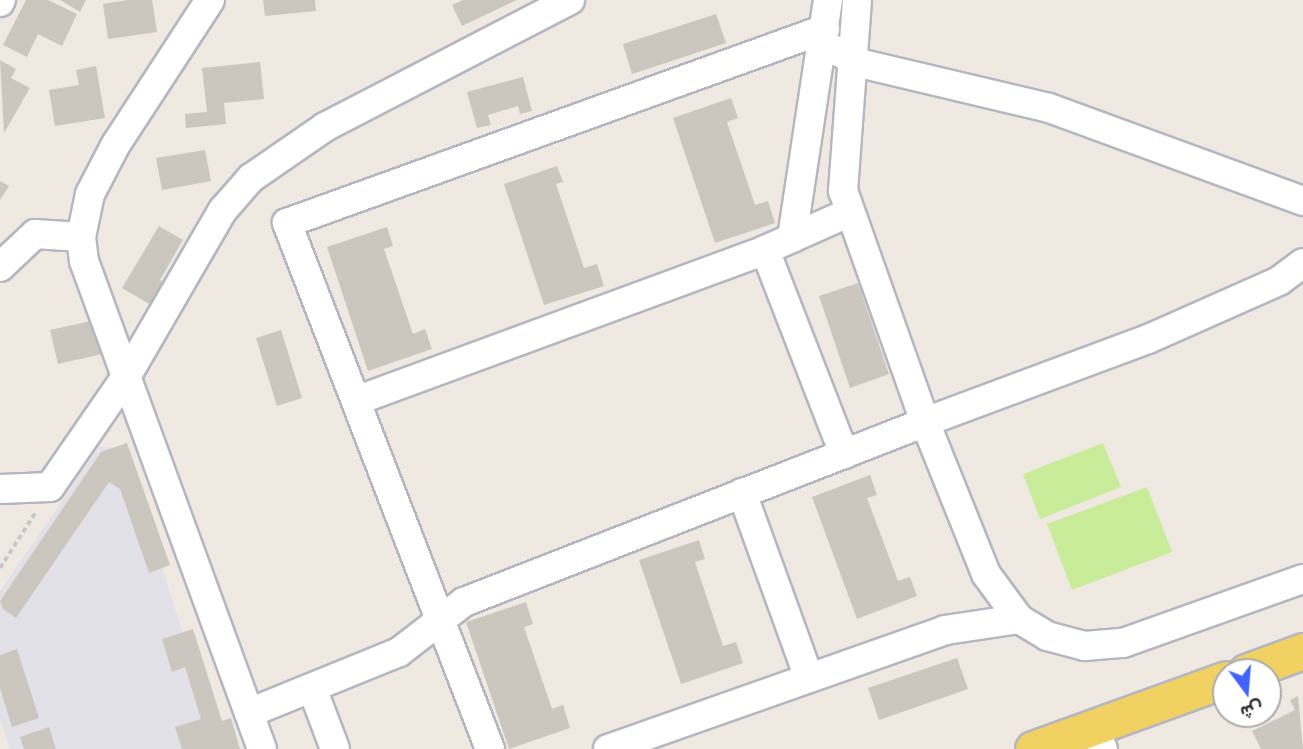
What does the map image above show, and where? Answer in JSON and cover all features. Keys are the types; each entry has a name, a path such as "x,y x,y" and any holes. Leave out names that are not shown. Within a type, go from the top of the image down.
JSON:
{"main road":[{"path":"1282,659 1303,651"},
{"path":"1033,749 1099,738 1212,686"}],"street":[{"path":"210,0 116,144 90,194 81,237 84,261 262,749"},
{"path":"0,489 50,487 126,377 223,210 251,178 325,127 570,0"},
{"path":"828,0 843,191 848,213 925,422 986,574 1019,619"},
{"path":"792,238 832,43 857,0"},
{"path":"490,749 359,400 287,223 832,43 1049,108 1303,201"},
{"path":"359,400 765,250 848,213"},
{"path":"0,267 35,234 81,237"},
{"path":"765,250 844,454"},
{"path":"249,713 400,652 464,602 925,422 1148,339 1279,281 1303,263"},
{"path":"742,493 808,675"},
{"path":"608,749 808,675 945,631 1019,619 1085,646 1124,643 1303,579"},
{"path":"312,688 335,749"}],"path":[{"path":"0,568 50,487"}],"shaded area":[{"path":"100,446 125,449 219,749 10,749 0,719 0,591"}],"green space":[{"path":"1103,443 1121,487 1040,519 1023,474"},
{"path":"1147,487 1172,552 1072,590 1047,524"}],"building":[{"path":"26,0 48,0 77,14 62,46 38,34 27,57 3,45"},
{"path":"60,0 86,0 80,12"},
{"path":"152,0 157,32 108,39 103,4"},
{"path":"263,0 315,0 316,11 265,16"},
{"path":"463,0 517,0 462,26 452,5"},
{"path":"716,14 726,43 632,74 623,44"},
{"path":"0,60 16,69 11,78 30,88 4,133"},
{"path":"260,62 264,99 224,103 226,124 186,128 185,114 207,112 202,68"},
{"path":"96,66 105,118 55,126 49,90 79,85 76,70"},
{"path":"523,77 532,111 520,114 518,106 488,115 491,125 477,128 467,92"},
{"path":"731,98 738,118 727,122 755,205 768,201 775,223 715,243 673,118"},
{"path":"205,150 211,181 162,190 156,158"},
{"path":"557,166 563,182 556,184 584,268 597,264 604,286 544,305 504,184"},
{"path":"0,181 9,186 0,200"},
{"path":"159,226 183,240 160,280 170,286 156,308 122,288"},
{"path":"387,227 393,246 384,249 413,334 425,329 432,349 368,371 327,247"},
{"path":"858,283 889,374 850,388 819,296"},
{"path":"100,319 107,353 58,364 50,330"},
{"path":"281,330 302,398 277,406 256,338"},
{"path":"127,443 170,565 149,573 120,489 109,482 16,618 3,609 0,601 101,452"},
{"path":"870,475 877,495 867,498 898,581 910,577 917,596 857,619 812,497"},
{"path":"699,540 705,559 695,562 723,646 736,642 743,663 681,684 639,560"},
{"path":"526,602 533,624 524,627 552,709 563,705 570,728 509,749 466,622"},
{"path":"193,629 222,721 231,718 240,749 182,749 175,727 201,719 185,667 172,672 162,639"},
{"path":"17,649 39,718 12,727 0,688 0,655"},
{"path":"957,658 968,689 879,720 868,688"},
{"path":"1298,696 1303,749 1261,749 1252,731 1258,728 1282,728 1282,716 1295,710 1290,700"},
{"path":"49,727 56,749 24,749 20,737"}]}
